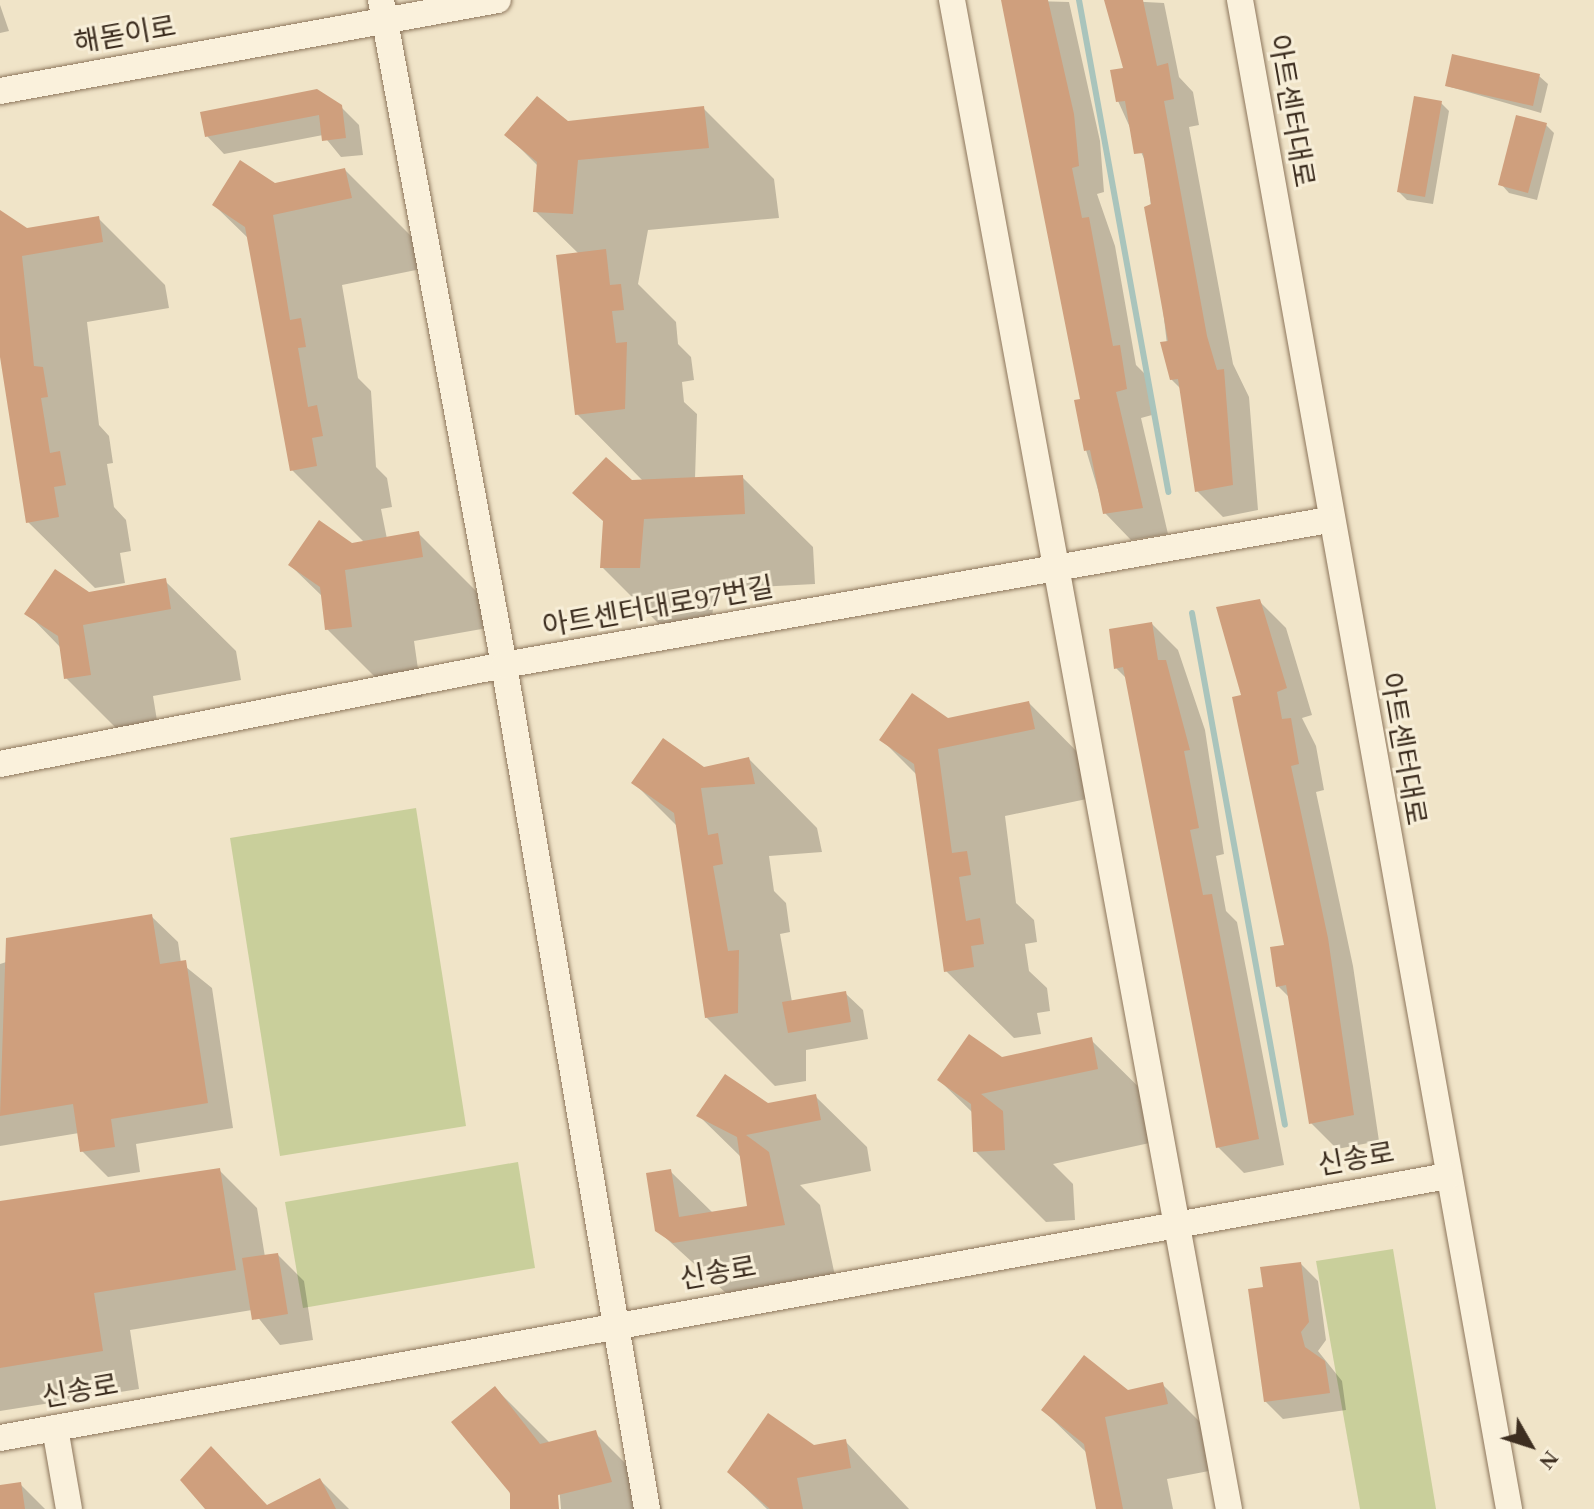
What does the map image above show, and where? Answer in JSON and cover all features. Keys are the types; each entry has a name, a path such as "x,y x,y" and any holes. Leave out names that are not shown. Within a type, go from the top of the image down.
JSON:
{"street":[{"name":"해돋이로","path":"0,91 383,10 498,0"},
{"path":"952,0 1061,571 1229,1509"},
{"name":"아트센터대로","path":"1240,0 1329,520 1509,1509"},
{"path":"383,10 504,665 647,1509"},
{"name":"아트센터대로97번길","path":"0,764 504,665 1061,571 1329,520"},
{"name":"신송로","path":"0,1438 1176,1222 1448,1176"},
{"path":"55,1428 69,1509"}],"green space":[{"path":"416,808 466,1126 280,1156 230,838"},
{"path":"518,1162 535,1268 303,1308 285,1202"},
{"path":"1393,1249 1436,1509 1360,1509 1316,1261"}],"building":[{"path":"1001,0 1048,0 1074,114 1079,166 1072,168 1082,218 1089,217 1113,346 1120,345 1127,389 1116,392 1143,508 1103,514 1090,450 1084,451 1074,400 1080,399"},
{"path":"1104,0 1143,0 1157,66 1168,63 1174,99 1164,101 1207,336 1217,370 1224,369 1233,485 1195,492 1178,379 1170,380 1160,342 1168,341 1144,207 1151,204 1143,153 1134,154 1125,101 1116,102 1110,70 1123,68"},
{"path":"1452,54 1540,74 1533,106 1445,86"},
{"path":"317,89 342,105 346,138 322,141 319,115 205,137 200,112"},
{"path":"537,96 568,121 704,106 709,148 578,160 573,214 533,212 537,162 504,135"},
{"path":"1414,96 1442,101 1425,197 1397,192"},
{"path":"1516,115 1547,123 1528,193 1498,185"},
{"path":"240,160 275,183 345,168 352,198 273,215 290,320 301,318 306,347 298,348 308,407 317,405 323,436 312,438 317,466 290,471 245,227 212,205"},
{"path":"0,210 27,228 99,216 103,242 22,256 34,366 43,367 48,397 41,398 50,453 60,451 66,485 54,487 59,517 26,523 0,357"},
{"path":"606,249 610,285 621,284 624,310 612,311 616,343 627,342 625,409 575,415 556,255"},
{"path":"606,457 632,480 743,475 745,514 644,519 640,568 600,568 603,521 572,493"},
{"path":"319,520 352,543 419,531 423,557 345,570 352,627 325,630 320,587 288,565"},
{"path":"55,569 89,592 166,578 171,609 83,625 91,675 64,679 58,636 24,614"},
{"path":"1260,599 1287,688 1277,692 1282,719 1291,718 1299,764 1291,766 1328,938 1354,1115 1309,1124 1286,985 1276,987 1270,947 1284,945 1232,697 1241,695 1216,607"},
{"path":"1152,622 1158,660 1166,660 1190,750 1184,751 1199,828 1190,830 1203,895 1212,894 1259,1139 1216,1148 1123,667 1114,669 1109,629"},
{"path":"912,693 948,718 1029,701 1035,729 938,749 952,853 967,851 971,875 959,877 966,921 980,918 984,944 971,946 974,967 944,972 914,764 879,740"},
{"path":"663,738 704,767 749,757 755,784 701,788 708,835 718,833 723,864 713,866 728,951 739,950 738,1013 705,1018 674,813 631,783"},
{"path":"152,914 160,964 186,960 208,1103 111,1119 115,1147 80,1152 73,1104 0,1116 6,938"},
{"path":"846,991 851,1022 788,1033 782,1002"},
{"path":"969,1034 1002,1057 1092,1037 1098,1069 981,1094 1003,1111 1005,1150 973,1152 971,1104 937,1080"},
{"path":"725,1074 768,1103 816,1094 821,1120 746,1135 769,1152 785,1225 673,1243 655,1231 646,1173 671,1169 679,1217 747,1206 737,1137 696,1116"},
{"path":"220,1168 236,1270 94,1293 103,1351 0,1368 0,1201"},
{"path":"278,1253 288,1314 252,1320 242,1258"},
{"path":"1301,1262 1309,1322 1301,1332 1305,1347 1325,1361 1330,1393 1264,1402 1248,1289 1263,1287 1260,1267"},
{"path":"1084,1355 1128,1390 1163,1382 1168,1404 1105,1417 1123,1509 1096,1509 1084,1444 1041,1410"},
{"path":"495,1386 540,1444 596,1430 612,1482 558,1495 559,1509 510,1509 510,1493 451,1422"},
{"path":"768,1413 814,1445 846,1439 851,1468 797,1478 803,1509 770,1509 727,1472"},
{"path":"211,1446 267,1505 320,1478 336,1509 205,1509 180,1480"},
{"path":"21,1482 25,1509 0,1509 0,1485"}],"waterway":[{"path":"1079,0 1168,492"},
{"path":"1192,613 1285,1125"}]}
